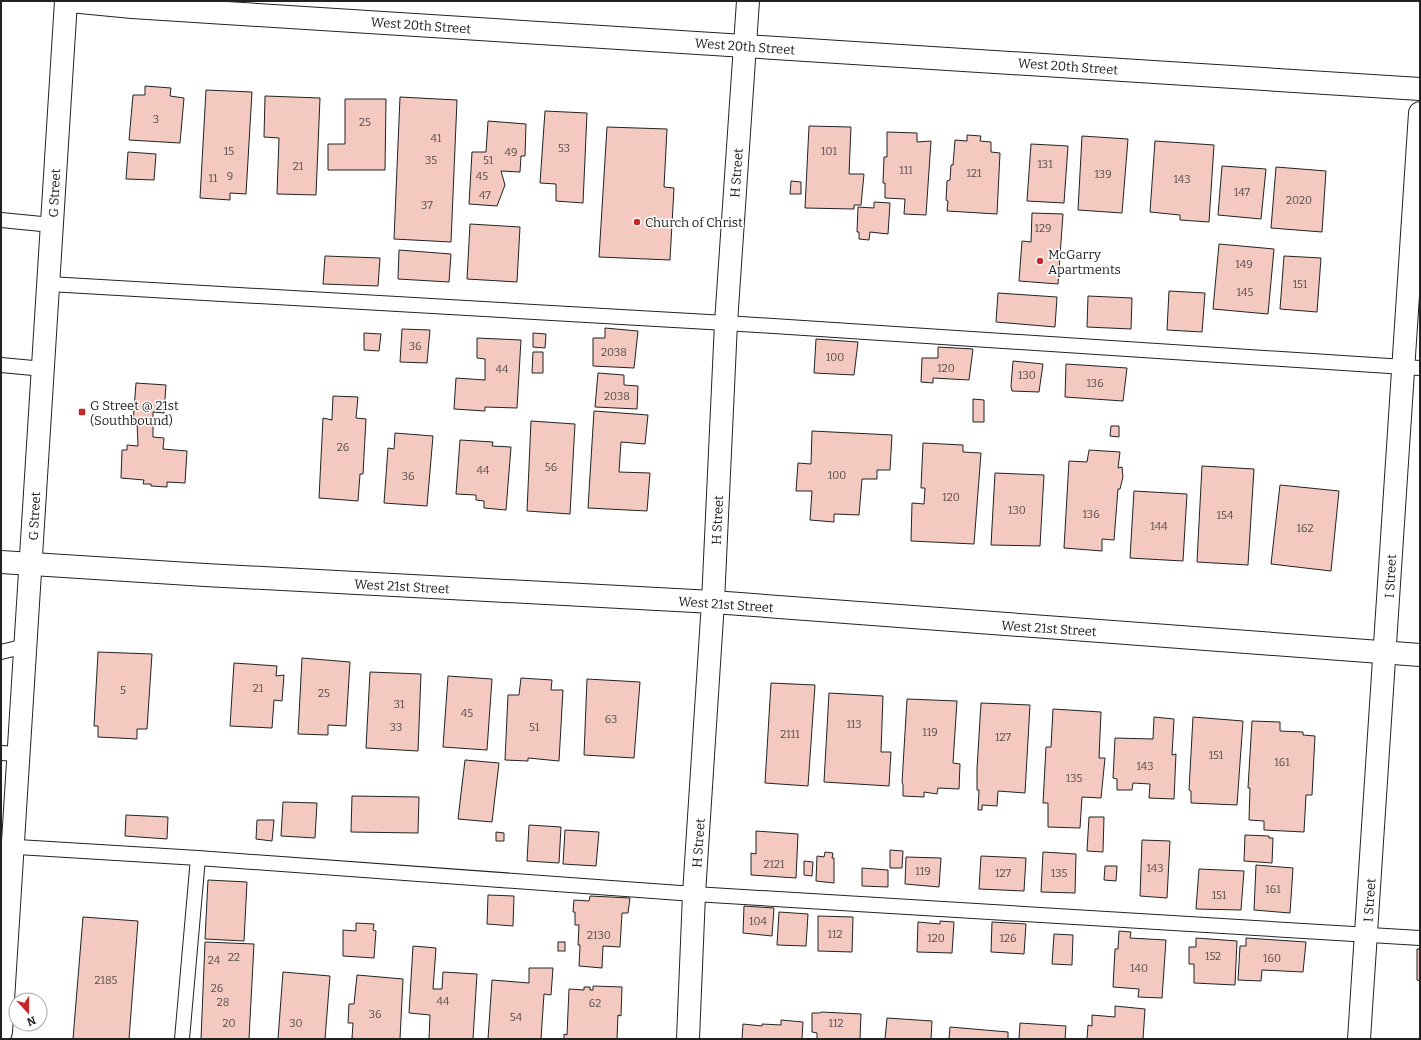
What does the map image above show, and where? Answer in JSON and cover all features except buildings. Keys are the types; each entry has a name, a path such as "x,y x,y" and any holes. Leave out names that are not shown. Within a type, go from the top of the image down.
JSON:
{"street":[{"name":"G Street","path":"1,1032 10,754 26,646 66,1"},
{"name":"West 20th Street","path":"70,1 132,7 226,7 745,45 1420,89"},
{"name":"H Street","path":"688,1039 694,894 713,602 726,323 748,1"},
{"name":"I Street","path":"1359,1039 1385,653 1411,367 1420,113"},
{"name":"West 21st Street","path":"1,562 205,575 713,602 1420,655"}],"lane":[{"path":"1,220 52,225"},
{"path":"49,284 726,323 1411,367"},
{"path":"1,365 44,369"},
{"path":"1,652 26,646"},
{"path":"7,847 198,858 694,894 1420,938"},
{"path":"182,1039 198,858"}],"place":[{"name":"Church of Christ","path":"637,222"},
{"name":"McGarry Apartments","path":"1040,261"},
{"name":"G Street @ 21st (Southbound)","path":"82,412"}]}
